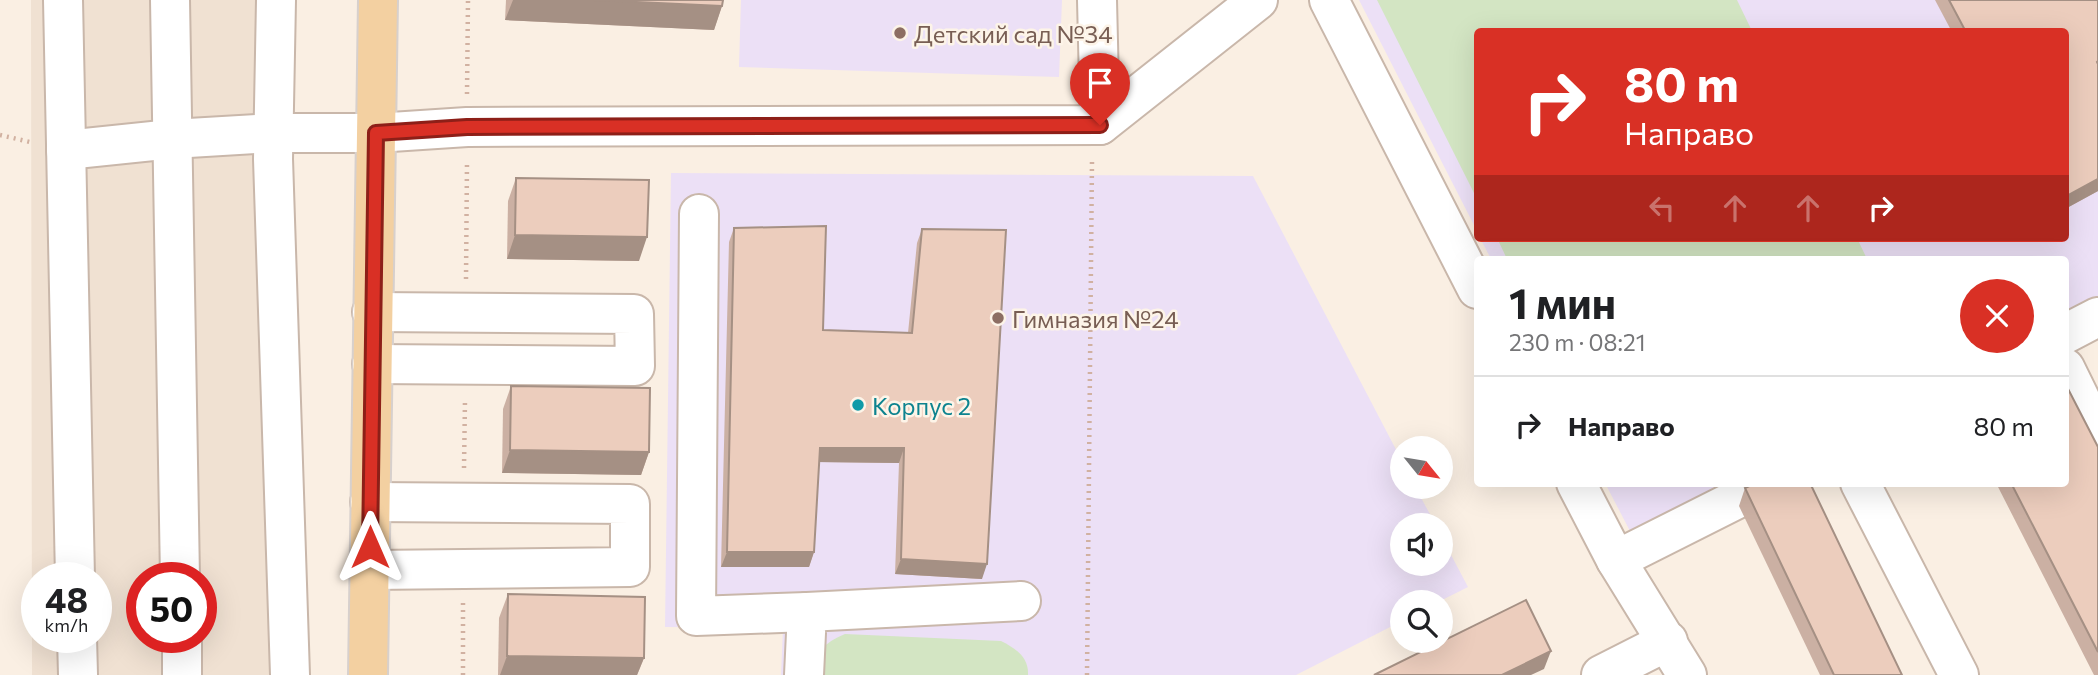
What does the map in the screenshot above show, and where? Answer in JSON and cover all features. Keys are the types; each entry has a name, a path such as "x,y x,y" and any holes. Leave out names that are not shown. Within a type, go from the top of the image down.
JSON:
{"main road":[{"path":"368,675 378,0"}],"lane":[{"path":"63,0 75,562"},
{"path":"170,0 180,562"},
{"path":"276,0 274,133 290,675"},
{"path":"1096,143 1097,0"},
{"path":"65,150 172,139 274,133 376,133 467,127 1096,143 1258,0"},
{"path":"1329,0 1474,283"},
{"path":"699,214 695,616 1021,601"},
{"path":"372,312 634,314 635,366 372,364"},
{"path":"2069,332 2098,317"},
{"path":"2069,376 2098,435"},
{"path":"1578,487 1616,560 1687,675"},
{"path":"1616,560 1761,487"},
{"path":"1862,487 1959,675"},
{"path":"370,502 630,505 630,567 371,570"},
{"path":"804,675 807,612"},
{"path":"1601,675 1668,641"},
{"path":"77,653 78,675"},
{"path":"182,653 182,675"}],"path":[{"path":"1087,675 1096,143"}],"shaded area":[{"path":"31,0 276,0 278,675 32,675 32,653 112,653 112,562 32,562"},
{"name":"Детский сад №34","path":"741,0 1062,0 1059,77 739,67"},
{"path":"1359,0 2098,0 2098,300 2069,314 2069,256 1489,256 1482,242 2069,242 2069,28 1474,28 1474,225"},
{"name":"Гимназия №24","path":"671,173 1253,176 1390,438 1390,499 1422,499 1429,513 1390,513 1390,576 1453,576 1453,559 1468,587 1453,594 1453,590 1390,590 1390,627 1296,675 781,675 783,628 665,627"},
{"path":"1607,487 1719,487 1630,531"}],"green space":[{"path":"1377,0 1737,0 1751,28 1474,28 1474,193"},
{"path":"1499,242 1859,242 1866,256 1506,256"},
{"path":"845,634 1001,641 1024,658 1028,675 815,675 817,659 822,649"}],"building":[{"path":"594,0 723,0 722,6"},
{"path":"1949,0 2098,0 2098,179 2069,195 2069,28 1964,28"},
{"path":"516,178 649,180 647,237 515,235"},
{"name":"Корпус 2","path":"826,226 823,330 912,333 922,229 1006,230 987,564 901,559 904,448 820,448 814,552 727,552 734,228"},
{"path":"511,386 650,388 649,452 510,450"},
{"path":"2069,391 2098,447 2098,652 2013,487 2069,487"},
{"path":"1812,487 1902,675 1834,675 1745,488"},
{"path":"508,594 645,597 644,658 507,656"},
{"path":"1526,600 1551,651 1502,675 1374,675 1419,653 1453,653 1453,636"}],"place":[{"name":"Детский сад №34","path":"900,33"},
{"name":"Гимназия №24","path":"998,318"},
{"name":"Корпус 2","path":"858,405"}],"route":[{"path":"370,547 376,133 467,127 1100,125"}]}
